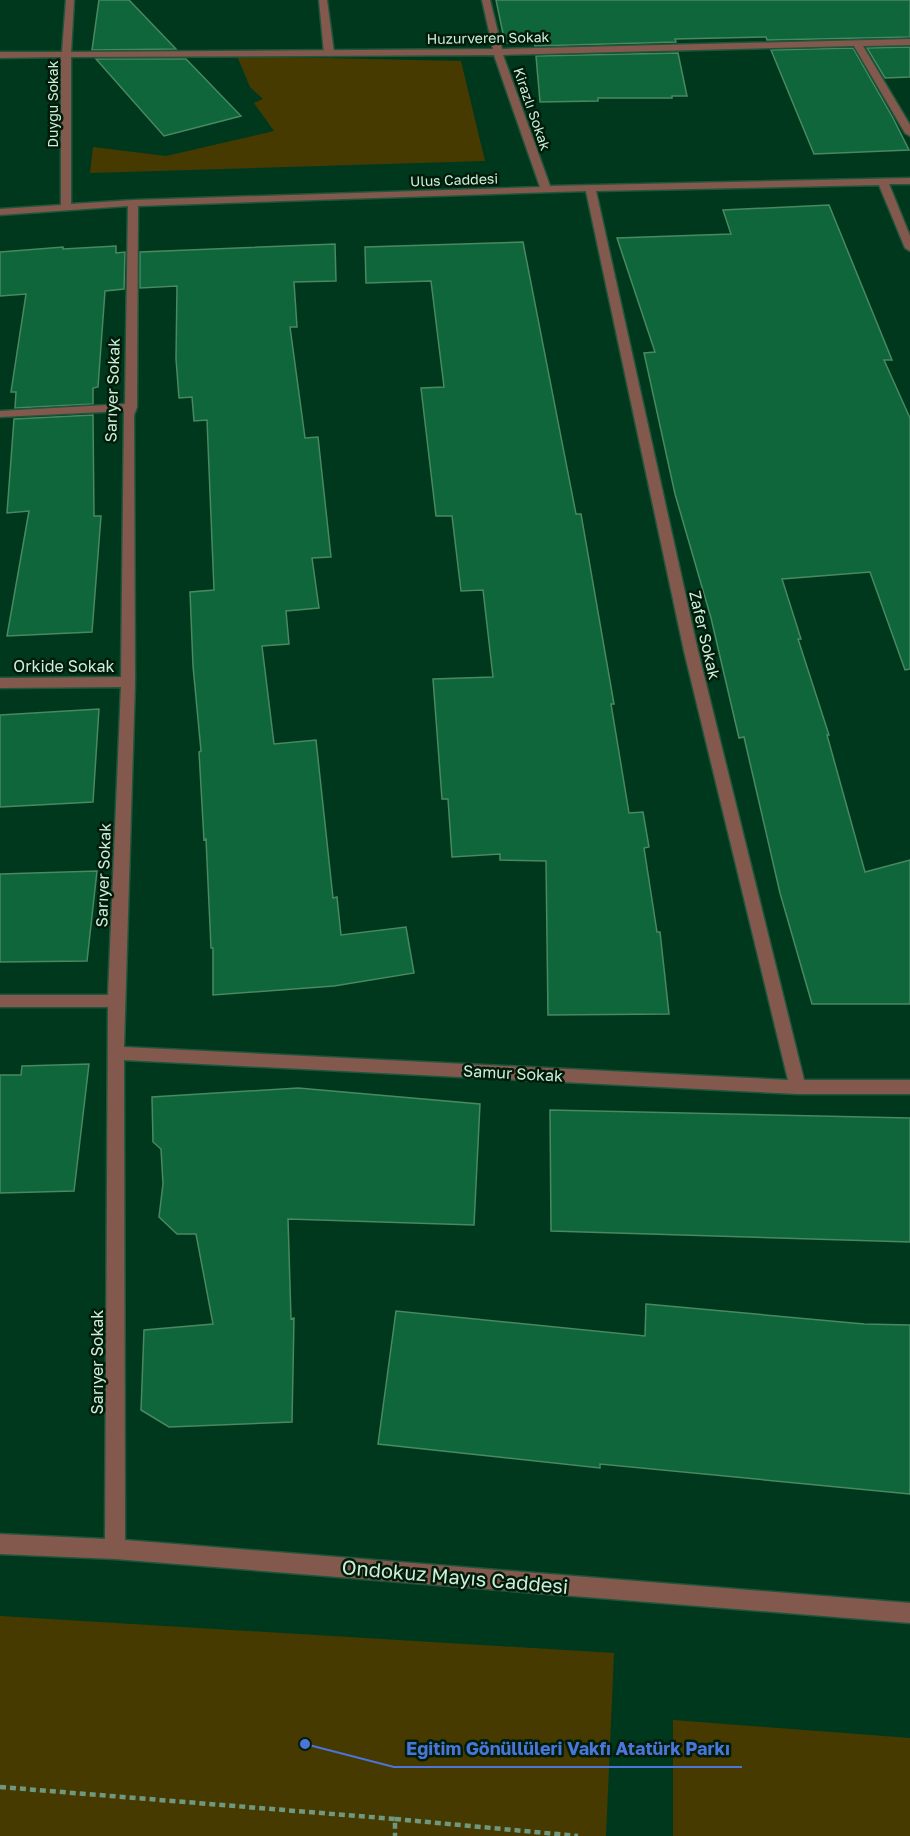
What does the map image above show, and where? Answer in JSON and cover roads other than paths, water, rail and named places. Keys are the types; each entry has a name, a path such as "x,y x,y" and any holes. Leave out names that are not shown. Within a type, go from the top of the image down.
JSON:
{"street":[{"name":"Duygu Sokak","path":"66,208 66,54 70,0"},
{"path":"323,0 329,53"},
{"name":"Kirazlı Sokak","path":"486,0 498,52 546,190"},
{"name":"Huzurveren Sokak","path":"0,55 498,52 910,42"},
{"path":"857,44 910,133"},
{"name":"Ulus Caddesi","path":"0,212 133,203 590,188 910,181"},
{"path":"883,183 910,248"},
{"name":"Zafer Sokak","path":"590,188 691,651 798,1087"},
{"name":"Sarıyer Sokak","path":"115,1549 116,1001 128,682 128,415 131,407 133,203"},
{"path":"0,414 131,407"},
{"name":"Orkide Sokak","path":"0,683 128,682"},
{"path":"0,1001 116,1001"},
{"name":"Samur Sokak","path":"117,1053 798,1087 910,1087"},
{"name":"Ondokuz Mayıs Caddesi","path":"0,1544 115,1549 910,1613"}],"place":[{"name":"Eğitim Gönüllüleri Vakfı Atatürk Parkı","path":"305,1744"}]}
